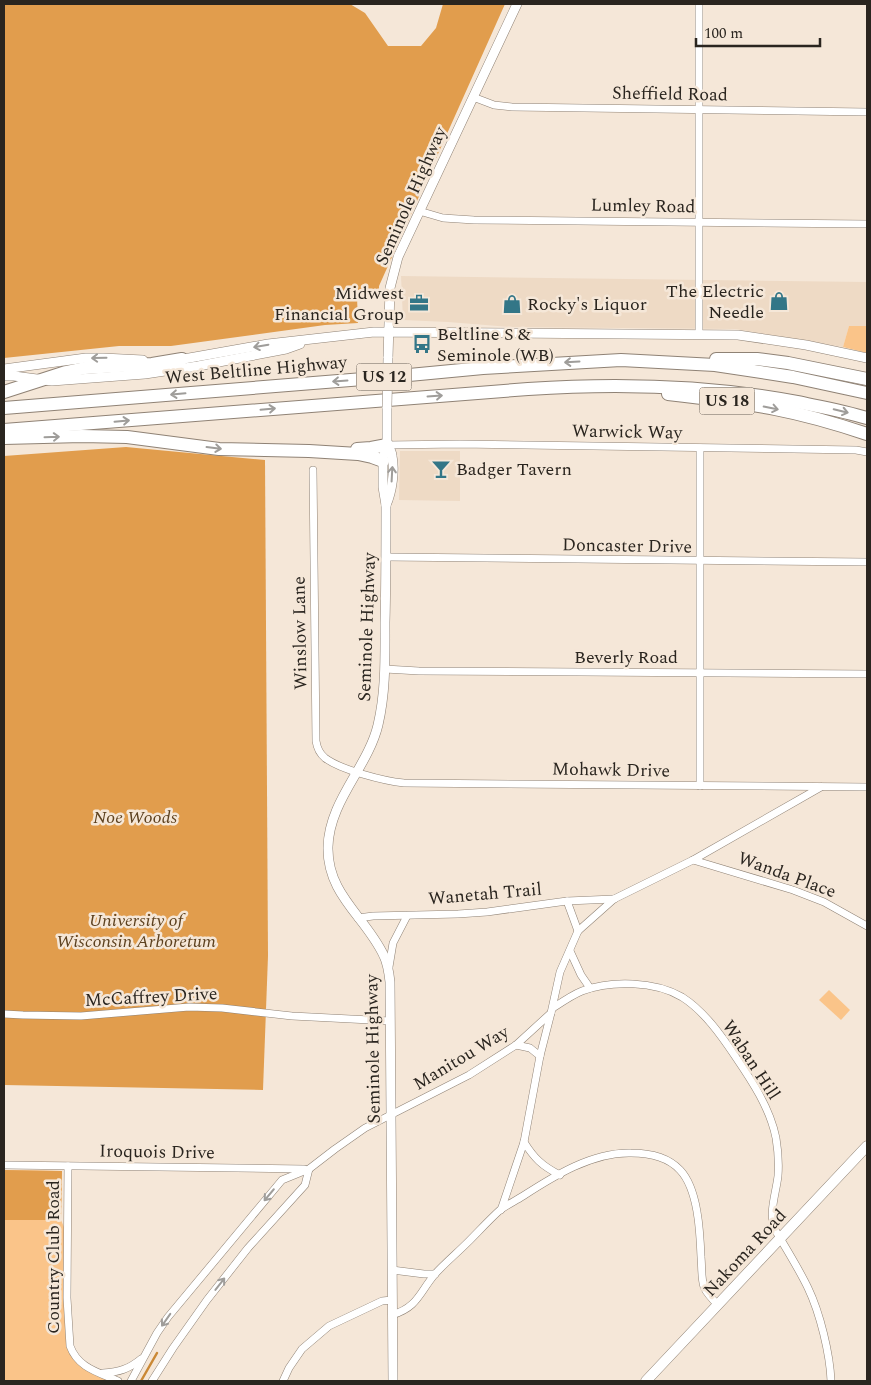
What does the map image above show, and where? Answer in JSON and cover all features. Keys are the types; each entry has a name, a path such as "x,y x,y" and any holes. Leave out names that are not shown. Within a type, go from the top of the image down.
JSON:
{"highway":[{"path":"621,360 757,359 796,364 867,379"},
{"path":"4,392 66,372 85,368 152,364 182,360"},
{"name":"West Beltline Highway","path":"4,408 483,368 621,360 725,367 803,379 867,393"},
{"name":"US 12","path":"4,430 584,386 671,386 734,392 782,399 867,418"},
{"name":"US 18","path":"584,386 757,406 808,416 867,434"},
{"path":"4,438 120,437 167,441 219,449 310,451 366,455 383,462"},
{"path":"310,451 369,448 386,445"}],"main road":[{"name":"Nakoma Road","path":"646,1381 867,1146"}],"street":[{"name":"Seminole Highway","path":"393,1381 388,970 379,946 340,892 333,877 329,864 329,832 335,815 378,728 385,689 386,505 383,490 383,453 386,445 388,332 390,288 393,274 398,257 419,211 517,4"},
{"path":"699,4 699,335"},
{"name":"Sheffield Road","path":"473,97 494,105 512,107 867,112"},
{"name":"Lumley Road","path":"419,211 443,218 474,220 867,224"},
{"path":"4,369 86,358 182,360 268,344 366,332 738,336 834,350 867,358"},
{"path":"4,376 52,381 162,372 286,350 310,340"},
{"name":"Warwick Way","path":"386,445 460,444 856,450 867,452"},
{"name":"Seminole Highway","path":"386,445 392,453 393,459 391,489 386,505"},
{"path":"700,448 700,786"},
{"name":"Winslow Lane","path":"313,470 316,741 318,750 325,758 357,772"},
{"name":"Doncaster Drive","path":"386,557 701,562 867,562"},
{"name":"Beverly Road","path":"385,669 419,671 867,674"},
{"name":"Mohawk Drive","path":"357,772 376,779 404,782 867,787"},
{"path":"501,1210 524,1142 540,1056 560,972 578,930 614,899 693,860 821,787"},
{"name":"Wanda Place","path":"693,860 793,890 824,902 867,926"},
{"name":"Wanetah Trail","path":"358,918 487,912 567,901 614,899"},
{"path":"567,901 578,930"},
{"path":"388,970 393,943 407,916"},
{"path":"570,950 581,975 590,988"},
{"name":"Waban Hill","path":"552,1011 580,992 590,988 636,984 654,987 682,997 723,1038 755,1086 770,1118 779,1160 771,1214 774,1228 809,1289 828,1352 831,1381"},
{"name":"McCaffrey Drive","path":"4,1014 23,1016 81,1016 197,1007 292,1016 390,1020"},
{"name":"Manitou Way","path":"130,1381 168,1317 282,1180 309,1169 365,1128 469,1075 516,1044 552,1011"},
{"path":"516,1044 530,1048 540,1056"},
{"path":"524,1142 533,1156 546,1168 560,1175"},
{"path":"392,1315 405,1311 414,1303 435,1274 501,1210 543,1183 598,1157 620,1153 654,1155 672,1163 680,1170 694,1198 701,1243 703,1282 705,1289 718,1305"},
{"name":"Iroquois Drive","path":"4,1165 309,1169"},
{"name":"Country Club Road","path":"68,1166 67,1298 70,1346 72,1354 79,1362 118,1381"},
{"name":"Manitou Way","path":"152,1381 173,1348 248,1248 305,1185 309,1169"},
{"path":"392,1270 435,1274"},
{"path":"283,1381 302,1349 329,1326 382,1301 392,1300"},
{"path":"100,1373 122,1371 144,1358"}],"shaded area":[{"path":"401,276 867,282 867,326 849,326 843,347 735,329 511,327 403,320"},
{"path":"849,326 867,326 867,353 843,347"},
{"path":"400,451 460,451 460,501 399,500"},
{"path":"829,990 850,1010 841,1020 819,1000"},
{"path":"4,1170 62,1171 61,1220 67,1234 68,1335 79,1362 118,1381 4,1381"}],"green space":[{"path":"4,4 350,4 365,13 388,46 421,46 436,28 443,4 505,4 379,286 379,293 357,297 358,323 325,325 171,346 119,346 4,358"},
{"name":"Noe Woods","path":"126,447 265,460 268,956 263,1090 4,1085 4,456"},
{"path":"4,1170 62,1171 61,1220 4,1220"}],"waterway":[{"path":"141,1381 157,1353"}],"place":[{"name":"The Electric Needle","path":"779,301"},
{"name":"Midwest Financial Group","path":"419,303"},
{"name":"Rocky's Liquor","path":"512,304"},
{"name":"Beltline S & Seminole (WB)","path":"422,344"},
{"name":"Badger Tavern","path":"441,469"}],"park label":[{"name":"University of Wisconsin Arboretum","path":"136,930"}]}
